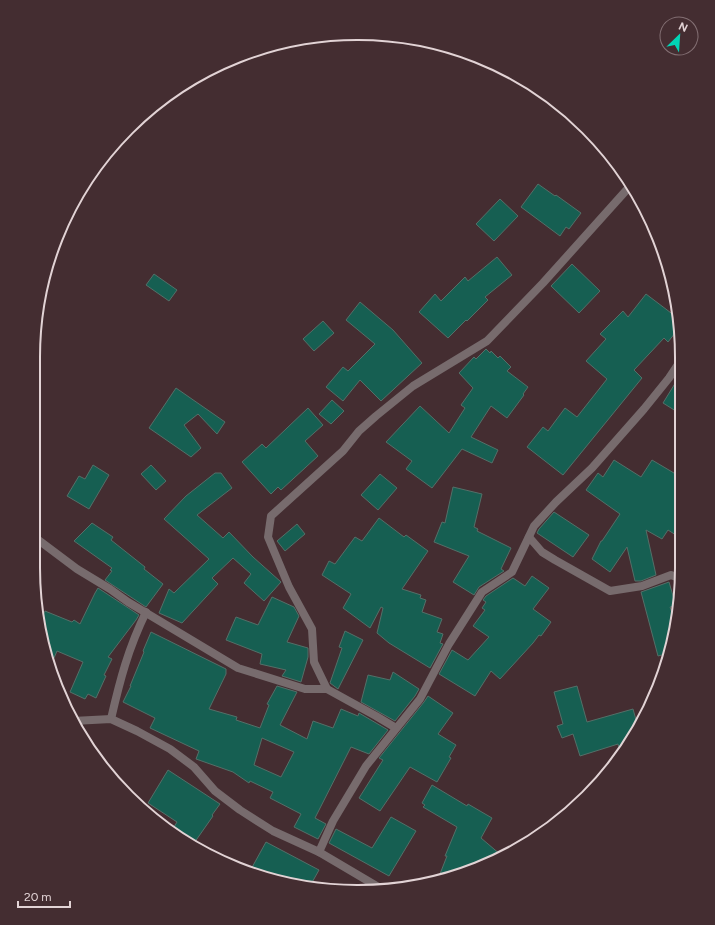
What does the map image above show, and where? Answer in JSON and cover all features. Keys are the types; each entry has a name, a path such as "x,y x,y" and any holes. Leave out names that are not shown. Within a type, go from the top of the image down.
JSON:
{"street":[{"path":"327,690 314,662 312,629 289,587 268,537 272,516 343,450 359,431 376,416 413,386 487,341 543,283 627,190"},
{"path":"319,852 333,821 366,766 420,699 448,644 482,592 512,572 534,526 551,506 592,468 628,427 675,369"},
{"path":"529,536 542,552 610,591 642,586 671,575 675,576"},
{"path":"40,541 77,569 238,668 305,689 327,690 396,728"},
{"path":"111,719 124,663 135,633 146,612"},
{"path":"80,721 111,719 170,749 194,767 215,791 253,818 273,831 319,852 374,884"}],"building":[{"path":"538,184 581,213 569,229 566,227 560,236 521,207"},
{"path":"500,199 518,216 494,241 476,224"},
{"path":"497,257 512,275 485,297 488,300 448,338 419,312 435,294 441,301 465,277 468,281"},
{"path":"572,264 600,291 579,313 551,286"},
{"path":"154,274 177,290 169,301 146,285"},
{"path":"646,294 672,313 674,335 668,342 664,338 634,370 642,378 563,475 527,447 543,427 548,431 565,408 577,417 607,379 586,361 606,339 600,334 623,311 628,317"},
{"path":"360,302 393,330 422,363 381,401 360,380 343,401 326,387 343,367 348,371 375,344 346,320"},
{"path":"323,321 334,333 314,351 303,339"},
{"path":"486,349 490,353 491,351 498,358 500,356 511,367 507,371 528,387 507,418 491,406 471,437 498,450 492,463 462,449 432,488 406,469 412,461 386,442 420,406 449,433 465,408 461,405 473,388 459,373 474,357 476,359"},
{"path":"675,384 675,410 663,403"},
{"path":"176,388 225,422 217,434 198,414 184,425 201,448 191,457 149,428"},
{"path":"332,400 344,411 331,424 319,414"},
{"path":"308,408 323,425 305,441 318,456 281,490 278,487 271,494 242,462 262,444 266,448"},
{"path":"614,460 641,477 652,460 675,474 675,534 668,530 662,539 646,530 656,575 641,581 635,581 627,547 610,572 592,559 601,541 620,514 586,490 598,473 603,477"},
{"path":"93,465 109,475 89,509 67,496 79,476 85,479"},
{"path":"151,465 166,481 156,490 141,474"},
{"path":"215,473 221,473 232,488 197,515 223,538 229,532 253,557 281,582 264,601 244,583 251,574 233,558 212,578 218,584 182,623 159,613 169,589 174,593 209,559 164,519 186,496"},
{"path":"380,474 397,488 378,510 361,495"},
{"path":"453,487 482,494 474,527 478,529 477,531 511,548 501,569 504,571 479,587 474,595 453,582 469,556 434,542 442,522 445,523"},
{"path":"554,512 589,535 573,557 537,533"},
{"path":"379,518 404,537 406,535 428,551 402,589 421,595 420,598 426,600 422,612 442,619 437,632 443,634 440,643 443,644 430,668 389,643 377,633 383,608 381,607 370,628 343,608 351,594 322,575 329,561 335,564 355,537 362,541"},
{"path":"92,523 113,537 111,540 145,567 144,569 163,584 146,607 105,580 112,571 110,570 112,568 74,541"},
{"path":"297,524 305,534 285,551 277,541"},
{"path":"532,576 549,588 533,609 551,622 541,636 539,635 500,679 491,671 475,696 439,674 452,650 468,660 489,637 473,626 485,610 482,608 486,602 483,600 486,596 513,578 525,586"},
{"path":"669,582 673,596 672,607 670,607 672,612 669,629 663,655 658,656 641,592"},
{"path":"98,588 139,615 108,657 112,659 104,675 106,676 96,698 88,694 85,699 70,692 83,662 57,651 53,658 44,614 45,611 72,622 74,620 80,624"},
{"path":"272,597 294,607 299,616 287,642 308,648 308,657 301,682 282,676 286,670 260,664 262,654 226,640 236,617 258,625"},
{"path":"345,631 363,640 338,689 330,683 342,648 339,647"},
{"path":"151,632 226,669 226,674 209,709 237,717 236,720 260,728 269,705 267,704 277,686 297,692 280,725 307,739 313,721 333,728 341,709 358,716 359,713 388,730 369,754 351,747 315,818 326,824 318,839 294,827 301,814 270,798 273,792 250,781 249,783 233,772 196,759 199,751 150,728 155,718 123,702 131,686 144,652 143,651","holes":["262,738 294,752 281,777 254,765"]},
{"path":"393,672 419,689 395,721 361,702 368,675 390,680"},
{"path":"577,686 587,722 633,709 636,719 619,747 618,744 580,756 573,734 562,738 557,726 563,724 554,692"},
{"path":"428,696 453,713 438,734 456,745 449,757 451,758 437,782 410,767 380,811 359,798 383,760 379,758"},
{"path":"168,770 220,804 196,840 174,826 177,822 148,803"},
{"path":"432,785 467,806 468,804 492,818 481,838 498,852 479,861 440,874 447,856 445,856 457,827 423,807 425,805 422,803"},
{"path":"391,817 416,831 389,876 329,843 336,829 372,848"},
{"path":"266,842 319,870 313,881 275,874 252,867"}]}
